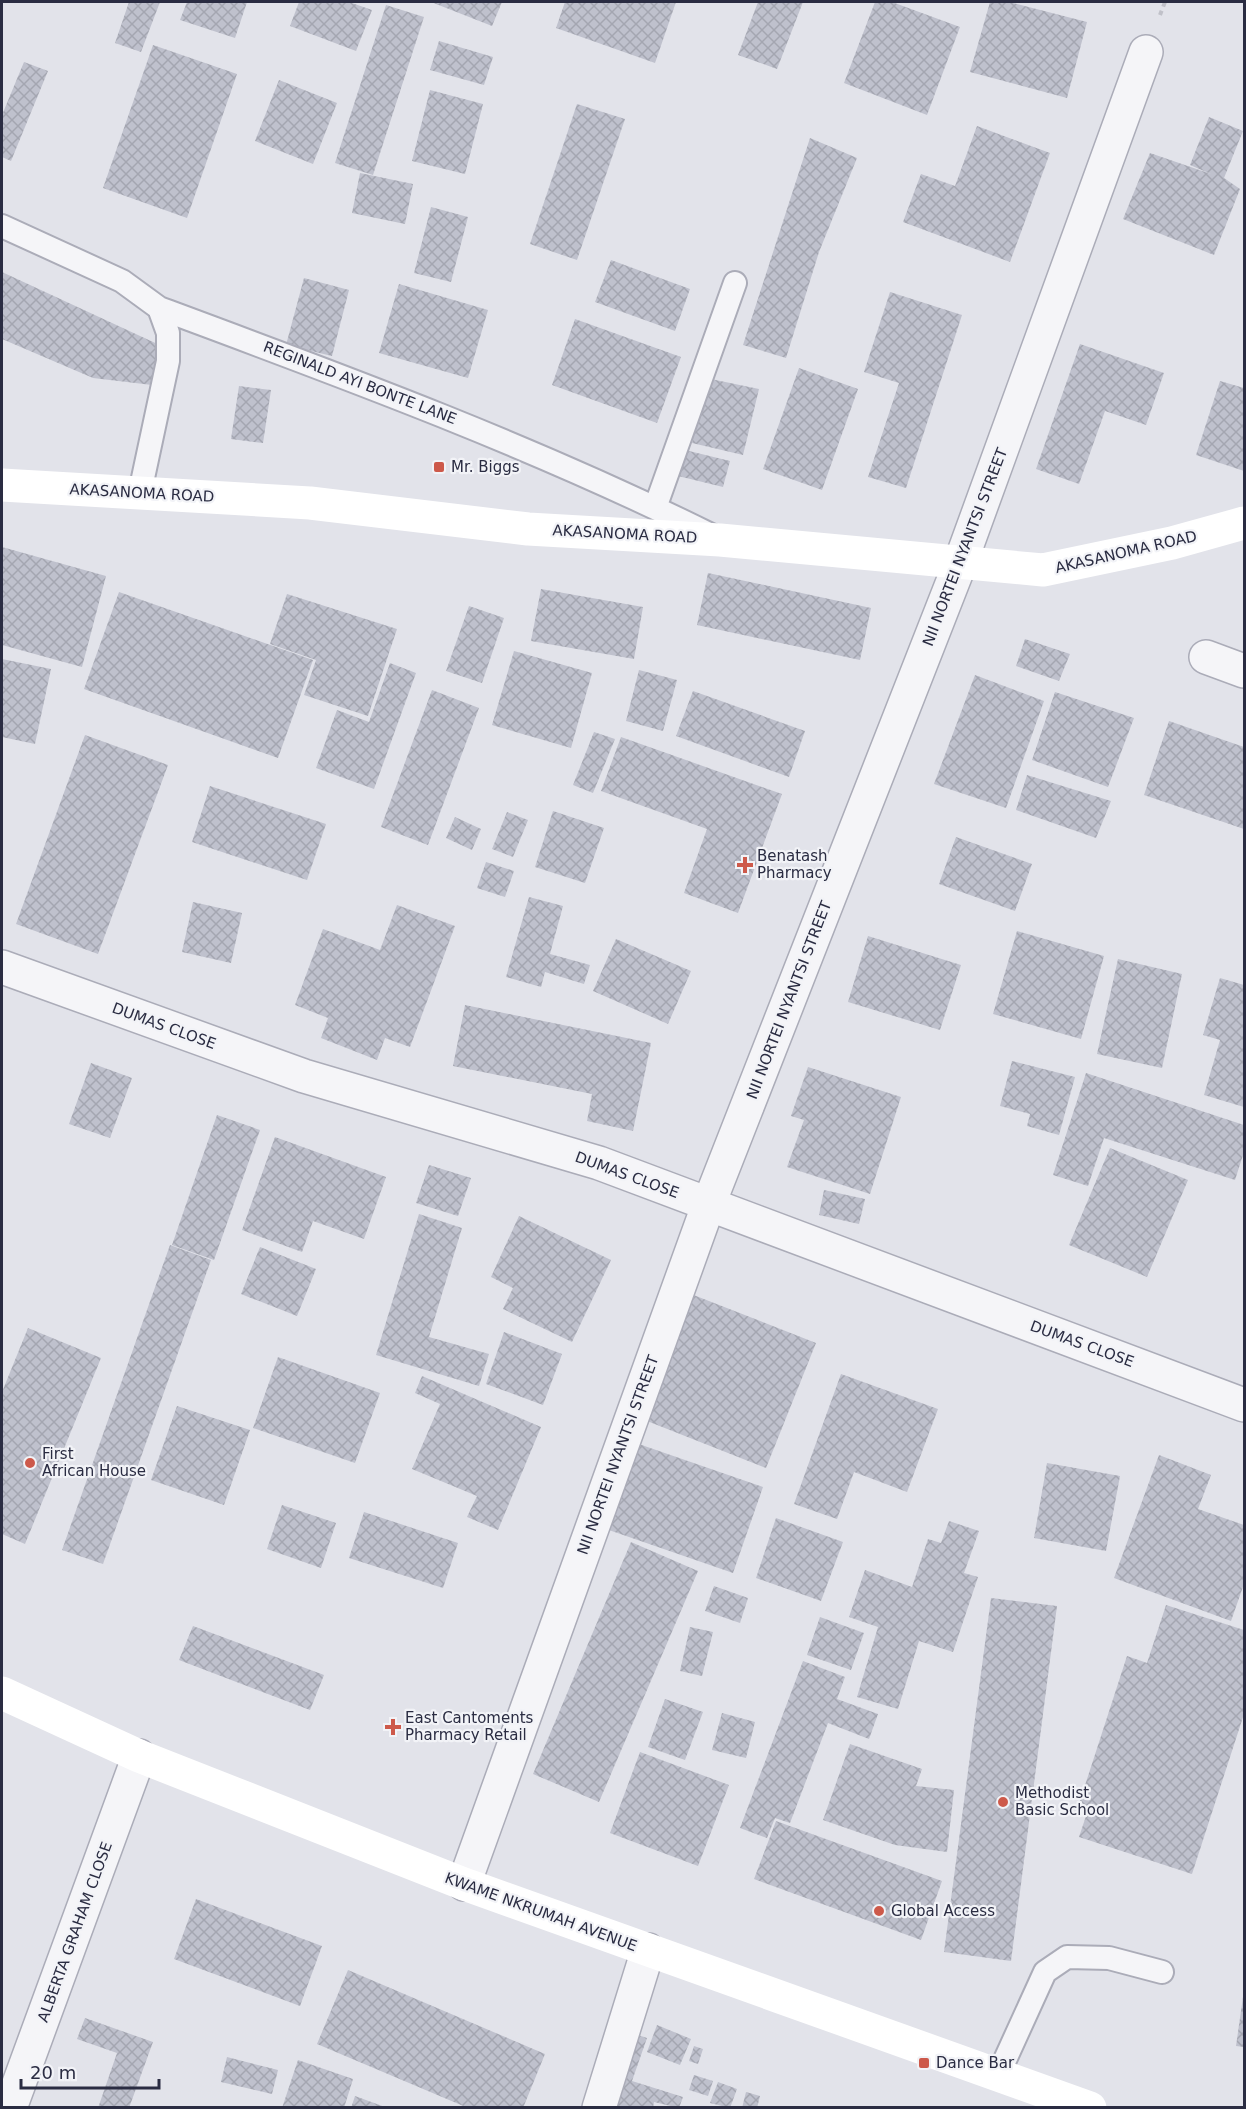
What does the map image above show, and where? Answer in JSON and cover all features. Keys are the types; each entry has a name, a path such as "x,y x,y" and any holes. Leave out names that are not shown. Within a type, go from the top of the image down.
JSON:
{"main road":[{"name":"AKASANOMA ROAD","path":"2,485 310,503 528,529 720,540 1043,570 1173,543 1245,523"},
{"name":"KWAME NKRUMAH AVENUE","path":"2,1693 139,1756 464,1884 999,2073 1090,2108"}],"street":[{"name":"NII NORTEI NYANTSI STREET","path":"464,1884 708,1206 962,561 1146,52"},
{"path":"1206,657 1245,671"},
{"name":"DUMAS CLOSE","path":"2,967 304,1076 599,1163 708,1206 1245,1405"},
{"name":"ALBERTA GRAHAM CLOSE","path":"10,2108 139,1756"},
{"path":"599,2108 648,1950"}],"lane":[{"name":"REGINALD AYI BONTE LANE","path":"2,226 122,281 159,308 455,420 655,507 720,540"},
{"path":"655,507 735,283"},
{"path":"140,492 163,394 168,361 168,333 159,308"},
{"path":"999,2073 1046,1972 1067,1957 1109,1958 1162,1972"}],"building":[{"path":"129,2 160,2 141,52 115,43"},
{"path":"187,2 247,2 235,38 180,20"},
{"path":"299,2 349,2 372,10 356,51 290,26"},
{"path":"431,2 502,2 492,26"},
{"path":"565,2 676,2 655,63 556,28"},
{"path":"758,2 803,2 777,69 738,55"},
{"path":"875,2 892,2 960,27 927,115 844,83"},
{"path":"990,2 1009,2 1087,22 1067,98 970,72"},
{"path":"386,5 424,17 373,175 335,163"},
{"path":"439,41 493,57 484,85 430,70"},
{"path":"153,45 237,74 187,218 103,188"},
{"path":"24,62 48,71 11,161 2,157 2,115"},
{"path":"279,80 337,103 313,164 255,141"},
{"path":"430,90 483,104 465,174 412,161"},
{"path":"577,104 625,119 577,260 530,244"},
{"path":"1209,117 1243,131 1224,178 1240,189 1214,255 1123,219 1150,153 1211,174 1190,165"},
{"path":"977,126 1050,153 1010,262 903,222 921,174 955,186"},
{"path":"810,138 857,158 819,252 786,358 743,345"},
{"path":"360,173 413,184 405,224 352,213"},
{"path":"431,207 468,217 451,282 414,273"},
{"path":"611,260 690,289 675,331 595,302"},
{"path":"2,272 166,348 152,385 93,378 2,339"},
{"path":"304,278 349,290 332,356 286,345"},
{"path":"399,284 488,310 468,378 379,353"},
{"path":"890,292 962,315 906,488 868,477 899,383 864,372"},
{"path":"575,319 681,357 657,423 552,385"},
{"path":"1080,344 1164,373 1146,425 1105,411 1079,484 1036,469"},
{"path":"799,368 858,389 822,490 763,469"},
{"path":"706,378 759,389 743,455 692,443"},
{"path":"1220,381 1244,388 1244,471 1196,455"},
{"path":"239,386 271,390 263,443 231,439"},
{"path":"685,450 730,461 723,487 678,476"},
{"path":"2,547 106,576 82,667 2,645"},
{"path":"708,573 871,608 860,660 697,625"},
{"path":"541,589 643,607 634,659 531,641"},
{"path":"119,592 313,660 278,758 84,689"},
{"path":"287,594 397,629 368,716 304,695 316,660 270,644"},
{"path":"469,606 504,618 482,683 446,671"},
{"path":"1025,639 1070,654 1059,681 1016,666"},
{"path":"514,651 592,673 571,748 492,725"},
{"path":"2,659 51,669 35,744 2,737"},
{"path":"390,663 416,673 374,789 316,768 337,710 369,722"},
{"path":"639,670 677,680 663,731 626,721"},
{"path":"975,675 1044,701 1006,808 934,784"},
{"path":"432,690 479,708 428,845 381,827"},
{"path":"693,691 805,731 789,777 676,736"},
{"path":"1055,692 1134,718 1108,787 1032,760"},
{"path":"1169,721 1244,747 1244,829 1144,795"},
{"path":"594,732 615,739 593,793 573,785"},
{"path":"85,735 168,765 98,954 16,924"},
{"path":"621,737 782,794 738,913 684,893 707,829 601,791"},
{"path":"1027,775 1111,801 1096,838 1016,810"},
{"path":"210,786 326,824 307,880 192,842"},
{"path":"553,811 604,828 585,883 535,867"},
{"path":"507,812 528,820 513,857 492,849"},
{"path":"455,817 481,829 472,850 446,838"},
{"path":"956,837 1032,864 1015,911 939,884"},
{"path":"486,862 514,871 505,897 477,888"},
{"path":"529,897 563,906 550,954 590,965 584,984 545,972 541,987 506,977"},
{"path":"193,902 242,913 231,963 182,952"},
{"path":"397,905 455,926 410,1047 385,1038 377,1060 321,1038 328,1018 295,1005 323,929 380,950"},
{"path":"1017,931 1104,956 1081,1039 993,1014"},
{"path":"868,936 961,965 940,1030 848,1002"},
{"path":"616,939 691,971 668,1024 593,991"},
{"path":"1118,959 1182,974 1162,1068 1097,1054"},
{"path":"1220,978 1244,985 1244,1107 1204,1095 1220,1040 1203,1035"},
{"path":"465,1005 651,1043 633,1131 587,1121 592,1094 453,1066"},
{"path":"1012,1061 1075,1077 1059,1135 1027,1126 1030,1114 1000,1106"},
{"path":"91,1063 132,1078 110,1138 69,1124"},
{"path":"808,1067 901,1097 870,1194 787,1167 804,1120 791,1116"},
{"path":"1086,1073 1244,1125 1244,1152 1235,1180 1104,1138 1088,1186 1053,1175"},
{"path":"217,1115 260,1130 214,1260 172,1245"},
{"path":"275,1137 386,1177 364,1239 313,1221 302,1252 242,1230"},
{"path":"1110,1148 1188,1180 1147,1277 1069,1245"},
{"path":"429,1165 471,1178 458,1216 416,1203"},
{"path":"824,1190 865,1199 859,1224 819,1215"},
{"path":"419,1214 462,1228 429,1337 489,1354 479,1386 376,1355"},
{"path":"519,1216 611,1260 572,1342 503,1309 513,1288 491,1277"},
{"path":"170,1245 211,1260 103,1564 62,1550"},
{"path":"260,1247 316,1269 297,1316 241,1294"},
{"path":"691,1294 816,1343 766,1468 642,1419"},
{"name":"First African House","path":"28,1328 101,1358 25,1544 2,1534 2,1392"},
{"path":"504,1332 562,1354 543,1405 486,1384"},
{"path":"278,1357 380,1393 355,1463 253,1428"},
{"path":"841,1374 938,1409 907,1492 854,1472 837,1519 794,1504"},
{"path":"422,1376 541,1427 498,1530 467,1517 477,1496 412,1469 440,1404 415,1393"},
{"path":"177,1406 250,1430 224,1505 151,1480"},
{"path":"633,1442 763,1487 733,1573 603,1528"},
{"path":"1159,1455 1211,1475 1198,1509 1244,1525 1244,1584 1231,1621 1114,1578"},
{"path":"1047,1463 1120,1476 1106,1551 1034,1538"},
{"path":"282,1505 336,1523 321,1568 267,1549"},
{"path":"364,1512 458,1543 443,1588 349,1558"},
{"path":"776,1518 843,1542 821,1601 756,1578"},
{"path":"949,1521 979,1531 964,1573 978,1577 953,1652 919,1641 898,1709 857,1697 878,1627 849,1617 865,1570 912,1587 928,1539 941,1543"},
{"path":"631,1542 698,1571 599,1802 533,1774"},
{"path":"714,1586 748,1598 740,1623 705,1611"},
{"path":"991,1598 1057,1606 1011,1961 944,1952"},
{"path":"1166,1605 1244,1630 1244,1714 1192,1874 1079,1837 1086,1816 1076,1813 1127,1656 1147,1663"},
{"path":"820,1617 864,1633 851,1670 807,1655"},
{"path":"193,1626 324,1675 310,1710 179,1660"},
{"path":"690,1627 713,1632 702,1676 680,1671"},
{"path":"803,1661 845,1677 837,1699 878,1714 869,1739 828,1723 790,1823 775,1818 767,1838 740,1828"},
{"path":"665,1699 703,1712 685,1760 648,1747"},
{"path":"722,1713 755,1722 746,1758 712,1750"},
{"path":"850,1744 922,1769 916,1786 954,1790 947,1852 895,1845 823,1820"},
{"path":"640,1752 729,1785 698,1866 610,1833"},
{"path":"776,1821 942,1881 921,1940 754,1879"},
{"path":"196,1899 322,1946 300,2006 174,1959"},
{"path":"348,1970 545,2054 523,2108 468,2108 317,2044"},
{"path":"1244,1997 1244,2047 1236,2046"},
{"path":"85,2018 153,2042 129,2108 98,2108 117,2053 77,2039"},
{"path":"657,2025 691,2039 680,2065 647,2052"},
{"path":"626,2031 647,2038 632,2081 683,2097 679,2108 654,2102 653,2108 601,2108"},
{"path":"694,2046 703,2049 698,2064 689,2061"},
{"path":"227,2057 278,2070 272,2094 221,2082"},
{"path":"298,2060 353,2079 344,2108 282,2108"},
{"path":"694,2075 713,2081 708,2096 689,2090"},
{"path":"718,2082 737,2089 730,2108 710,2103"},
{"path":"746,2092 760,2096 757,2108 742,2108"},
{"path":"355,2096 385,2107 385,2108 351,2108"}],"place":[{"name":"Mr. Biggs","path":"439,467"},
{"name":"Benatash Pharmacy","path":"745,865"},
{"name":"First African House","path":"30,1463"},
{"name":"East Cantoments Pharmacy Retail","path":"393,1727"},
{"name":"Methodist Basic School","path":"1003,1802"},
{"name":"Global Access","path":"879,1911"},
{"name":"Dance Bar","path":"924,2063"}]}
